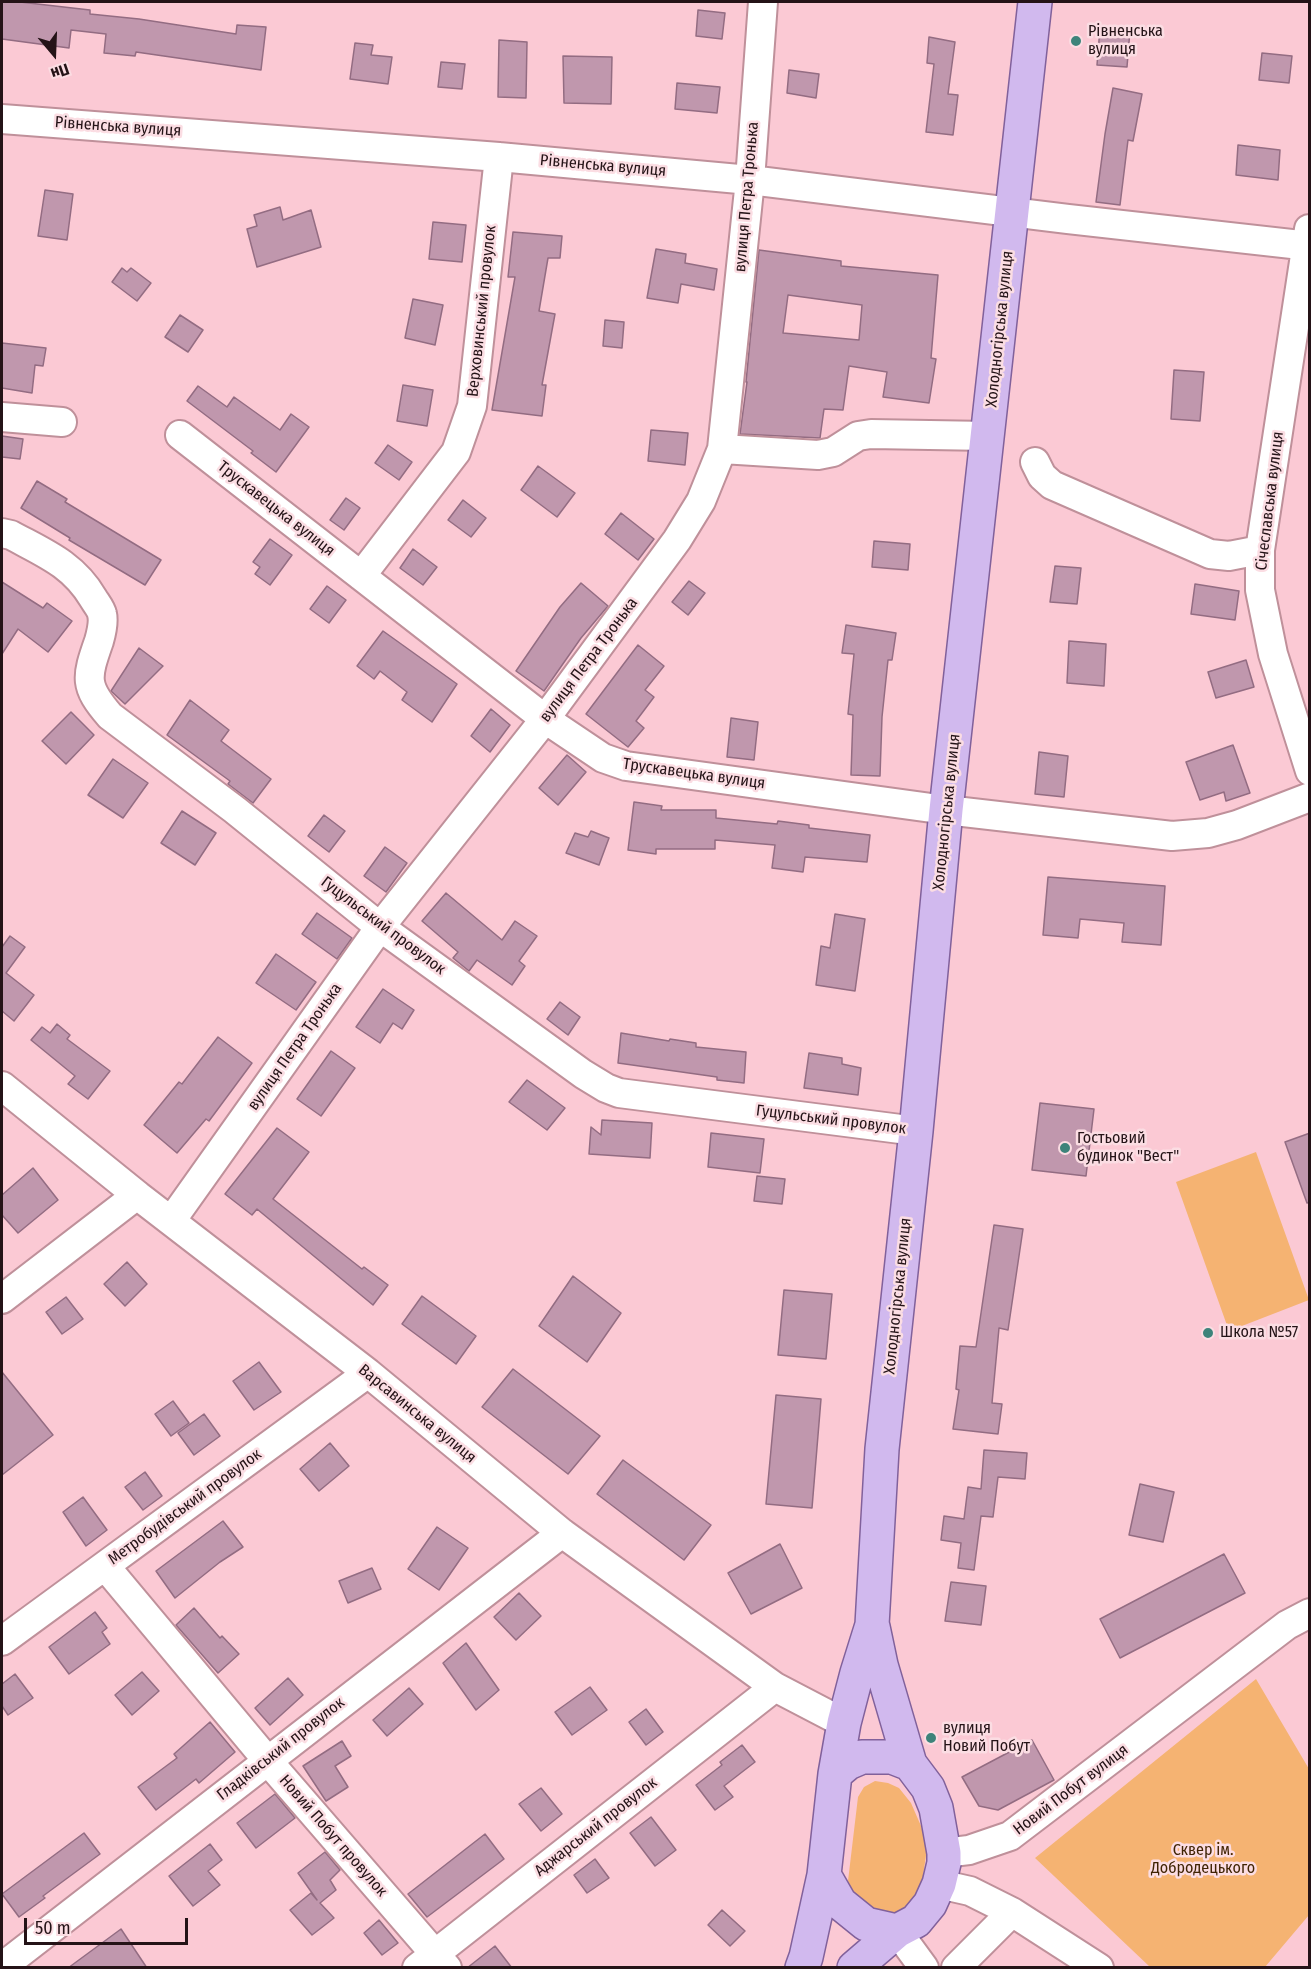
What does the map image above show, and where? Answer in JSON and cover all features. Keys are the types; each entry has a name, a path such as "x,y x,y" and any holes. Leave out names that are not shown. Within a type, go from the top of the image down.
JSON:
{"main road":[{"name":"Холодногірська вулиця","path":"835,1774 844,1723 872,1625 882,1449 916,1131 946,810 1035,2"},
{"name":"Холодногірська вулиця","path":"872,1625 881,1665 910,1764"},
{"path":"802,1968 824,1875 835,1774 848,1763 862,1757 892,1758 910,1764 928,1788 936,1808 942,1869 930,1904 916,1921 897,1931 854,1968"},
{"path":"824,1875 840,1903 866,1924 897,1931"}],"street":[{"name":"вулиця Петра Тронька","path":"171,1221 380,927 545,719 677,540 701,501 722,449 750,180 763,2"},
{"name":"Рівненська вулиця","path":"2,119 499,157 750,180 1013,212 1309,240"},
{"name":"Верховинський провулок","path":"361,576 456,452 472,406 499,157"},
{"name":"Січеславська вулиця","path":"1309,240 1260,550 1260,590 1273,654 1310,771"},
{"path":"2,417 62,422"},
{"path":"722,449 818,455 833,452 858,436 871,434 988,436"},
{"name":"Трускавецька вулиця","path":"180,435 545,719 603,758 626,766 946,810 1172,836 1208,833 1237,825 1310,797"},
{"path":"1035,462 1042,476 1052,485 1210,554 1229,556 1260,550"},
{"name":"Гуцульський провулок","path":"2,533 11,535 65,564 88,590 102,615 101,633 90,665 89,683 95,699 110,716 235,810 380,927 583,1074 619,1093 916,1131"},
{"name":"Варсавинська вулиця","path":"2,1086 137,1195 368,1374 562,1533 775,1687 844,1723"},
{"path":"2,1299 137,1195"},
{"name":"Метробудівський провулок","path":"2,1641 368,1374"},
{"name":"Гладківський провулок","path":"2,1967 562,1533"},
{"name":"Новий Побут провулок","path":"105,1566 433,1963"},
{"name":"Новий Побут вулиця","path":"942,1869 969,1850 1010,1836 1287,1625 1310,1613"},
{"name":"Аджарський провулок","path":"433,1963 775,1687"},
{"path":"942,1869 970,1891 1012,1912 1099,1968"},
{"path":"956,1968 1012,1912"},
{"path":"897,1931 924,1968"}],"green space":[{"path":"1256,1152 1309,1300 1229,1331 1176,1182"},
{"name":"Сквер ім. Добродецького","path":"1256,1679 1309,1769 1309,1915 1265,1967 1150,1967 1035,1858"},
{"path":"875,1781 899,1788 911,1803 921,1826 927,1849 921,1889 912,1904 897,1913 882,1914 854,1896 848,1881 858,1797 864,1787"}],"building":[{"path":"2,2 90,10 90,14 236,34 237,25 266,27 261,70 136,52 135,56 104,53 106,34 71,30 69,48 2,39"},
{"path":"698,10 725,13 722,39 696,36"},
{"path":"1100,28 1130,30 1127,67 1097,65"},
{"path":"929,37 955,42 948,94 958,95 953,135 926,132 934,64 927,63"},
{"path":"499,40 527,42 526,98 498,97"},
{"path":"355,43 373,45 371,55 392,57 388,84 350,79"},
{"path":"1262,53 1292,56 1289,83 1259,80"},
{"path":"563,56 612,57 611,104 564,103"},
{"path":"441,62 465,64 462,89 438,87"},
{"path":"789,70 819,74 816,98 787,93"},
{"path":"677,83 720,87 717,113 675,109"},
{"path":"1113,88 1142,94 1133,141 1128,140 1120,205 1096,202"},
{"path":"1238,145 1280,150 1278,180 1236,175"},
{"path":"45,190 73,194 67,240 38,236"},
{"path":"280,207 283,220 311,210 321,247 257,267 247,229 257,226 254,215"},
{"path":"433,222 466,225 462,262 429,259"},
{"path":"513,232 562,236 560,258 548,258 539,311 555,314 542,385 546,385 542,416 492,410 515,277 508,277"},
{"path":"656,249 686,254 685,263 717,269 714,290 681,284 678,303 647,298"},
{"path":"759,250 841,261 841,266 938,275 931,358 936,359 929,403 883,397 887,372 849,366 843,410 824,409 820,438 740,434","holes":["788,295 862,305 859,340 783,333"]},
{"path":"122,268 127,272 131,268 151,283 137,301 112,282"},
{"path":"413,299 443,305 435,345 405,338"},
{"path":"180,315 203,330 188,352 165,337"},
{"path":"605,320 624,322 622,348 603,346"},
{"path":"2,343 46,348 43,366 35,365 32,393 2,388"},
{"path":"1174,370 1204,372 1200,421 1171,419"},
{"path":"403,385 433,390 427,426 397,421"},
{"path":"198,386 227,407 234,397 280,430 291,414 309,427 276,472 251,453 253,451 187,401"},
{"path":"651,430 688,433 685,465 648,461"},
{"path":"2,436 23,439 20,459 2,457"},
{"path":"388,445 412,462 399,480 375,463"},
{"path":"538,466 575,493 557,517 521,490"},
{"path":"37,481 67,499 65,502 161,560 145,585 69,540 70,538 21,508"},
{"path":"346,498 360,508 344,530 330,520"},
{"path":"463,500 486,518 471,537 448,520"},
{"path":"621,513 654,539 638,560 605,534"},
{"path":"270,539 292,555 270,585 255,574 260,567 253,562"},
{"path":"874,541 910,544 908,570 872,567"},
{"path":"413,549 437,567 423,585 400,568"},
{"path":"1055,566 1081,568 1077,604 1050,602"},
{"path":"689,581 705,593 688,615 672,602"},
{"path":"2,582 43,608 47,603 72,621 48,652 18,629 2,654"},
{"path":"581,583 608,606 581,638 544,691 516,671 560,607"},
{"path":"1195,584 1239,591 1235,620 1191,614"},
{"path":"327,586 346,600 329,623 310,609"},
{"path":"846,625 896,633 892,660 888,660 882,717 880,776 851,775 853,715 848,714 854,654 842,653"},
{"path":"383,631 457,684 432,722 402,700 407,692 380,671 374,679 357,666"},
{"path":"1069,641 1106,644 1104,686 1067,683"},
{"path":"638,645 664,666 645,690 654,697 636,721 644,728 628,747 586,714"},
{"path":"139,648 163,666 125,704 111,691"},
{"path":"1246,660 1254,687 1216,698 1208,672"},
{"path":"190,700 229,730 221,741 271,779 253,803 228,784 230,781 167,735"},
{"path":"491,709 510,725 490,752 471,736"},
{"path":"71,712 94,735 66,764 42,741"},
{"path":"731,718 758,722 754,760 727,757"},
{"path":"1233,745 1250,793 1226,801 1224,792 1200,800 1186,762"},
{"path":"1039,752 1068,756 1064,797 1035,794"},
{"path":"567,755 586,772 558,805 539,788"},
{"path":"113,759 148,783 123,818 88,795"},
{"path":"634,802 662,806 661,810 716,810 716,818 777,824 778,821 809,825 809,828 870,835 867,862 805,857 803,872 772,868 775,845 715,840 715,849 656,849 656,854 628,850"},
{"path":"182,811 216,833 195,865 161,843"},
{"path":"324,815 345,831 329,852 308,836"},
{"path":"591,831 609,838 599,865 566,853 575,833 588,837"},
{"path":"385,847 407,863 386,892 364,876"},
{"path":"1048,877 1165,886 1161,945 1122,942 1124,923 1080,919 1078,938 1043,935"},
{"path":"446,893 502,940 515,921 537,936 519,961 525,966 512,985 477,960 469,971 453,958 458,952 422,921"},
{"path":"317,913 352,938 337,959 302,934"},
{"path":"835,914 865,919 855,991 816,985 821,946 830,948"},
{"path":"10,936 25,947 6,973 34,995 14,1021 2,1011 2,947"},
{"path":"276,954 316,982 296,1010 256,983"},
{"path":"383,989 414,1010 402,1029 393,1023 380,1043 356,1027"},
{"path":"560,1002 580,1017 568,1035 547,1019"},
{"path":"57,1024 70,1035 67,1039 110,1071 88,1099 68,1084 75,1076 31,1040 42,1027 50,1033"},
{"path":"621,1033 696,1043 696,1047 746,1052 744,1083 618,1063"},
{"path":"218,1037 252,1063 209,1121 206,1119 177,1153 144,1125 179,1082 182,1084"},
{"path":"331,1051 355,1068 321,1116 297,1099"},
{"path":"809,1053 842,1058 842,1064 861,1068 858,1095 804,1088"},
{"path":"527,1080 565,1108 547,1130 509,1102"},
{"path":"1040,1103 1094,1109 1086,1176 1032,1170"},
{"path":"602,1120 652,1123 650,1158 589,1154 591,1127 601,1135"},
{"path":"277,1128 309,1152 273,1199 362,1269 364,1267 388,1285 373,1305 257,1209 252,1215 225,1194"},
{"path":"711,1133 764,1139 760,1173 708,1167"},
{"path":"1310,1133 1310,1202 1307,1203 1285,1142"},
{"path":"33,1168 58,1200 18,1233 2,1215 2,1195"},
{"path":"757,1176 785,1179 782,1204 754,1201"},
{"path":"994,1225 1023,1229 1008,1330 999,1328 992,1403 1002,1404 998,1434 953,1429 959,1390 956,1389 960,1346 976,1347"},
{"path":"127,1262 147,1284 125,1306 104,1284"},
{"path":"573,1276 621,1313 587,1362 539,1326"},
{"path":"784,1290 832,1294 826,1359 778,1355"},
{"path":"422,1296 476,1336 456,1364 402,1324"},
{"path":"66,1297 83,1319 62,1334 46,1312"},
{"path":"259,1362 281,1392 254,1410 233,1381"},
{"path":"513,1369 600,1436 568,1474 482,1407"},
{"path":"2,1372 53,1435 2,1475"},
{"path":"776,1395 821,1399 812,1508 766,1504"},
{"path":"173,1401 189,1423 171,1436 155,1414"},
{"path":"204,1414 220,1436 194,1455 178,1433"},
{"path":"330,1443 349,1466 319,1491 300,1469"},
{"path":"984,1450 1027,1453 1025,1479 998,1477 993,1517 981,1516 974,1570 958,1568 961,1543 941,1540 944,1516 964,1519 968,1487 981,1489"},
{"path":"623,1460 711,1525 684,1560 597,1494"},
{"path":"145,1472 162,1496 143,1510 125,1487"},
{"path":"1140,1484 1174,1492 1163,1542 1129,1535"},
{"path":"83,1497 107,1530 86,1546 63,1512"},
{"path":"223,1521 243,1547 175,1598 156,1571"},
{"path":"437,1527 468,1548 439,1590 408,1569"},
{"path":"780,1544 802,1588 751,1614 728,1573"},
{"path":"1224,1554 1245,1593 1120,1658 1100,1619"},
{"path":"372,1568 381,1589 348,1603 339,1581"},
{"path":"951,1582 986,1586 981,1625 945,1621"},
{"path":"519,1593 541,1616 516,1640 494,1617"},
{"path":"194,1608 220,1638 222,1636 239,1654 218,1673 176,1625"},
{"path":"95,1612 107,1628 102,1632 110,1644 69,1674 49,1647"},
{"path":"466,1643 499,1690 476,1710 443,1663"},
{"path":"142,1672 159,1691 132,1715 115,1695"},
{"path":"15,1674 33,1698 8,1715 2,1706 2,1684"},
{"path":"288,1678 303,1695 270,1725 255,1708"},
{"path":"590,1687 607,1710 572,1735 555,1712"},
{"path":"409,1688 423,1704 387,1736 373,1720"},
{"path":"646,1709 663,1732 646,1745 629,1722"},
{"path":"210,1722 235,1752 199,1783 196,1779 156,1810 138,1787 177,1758 174,1754"},
{"path":"1032,1740 1054,1780 998,1810 979,1806 962,1777"},
{"path":"342,1741 351,1756 335,1766 348,1787 326,1801 303,1766"},
{"path":"742,1745 755,1762 724,1786 733,1797 715,1810 696,1785 722,1765 720,1762"},
{"path":"541,1788 562,1814 541,1831 519,1804"},
{"path":"275,1794 295,1818 256,1848 237,1823"},
{"path":"651,1817 676,1850 655,1866 630,1833"},
{"path":"84,1833 100,1854 43,1896 45,1898 19,1917 2,1894"},
{"path":"485,1834 504,1859 427,1917 408,1894"},
{"path":"210,1844 222,1860 208,1871 220,1885 193,1906 169,1876"},
{"path":"325,1852 340,1870 330,1880 336,1890 320,1903 334,1918 312,1935 290,1910 311,1893 317,1900 298,1873"},
{"path":"595,1859 609,1878 587,1893 574,1875"},
{"path":"722,1910 745,1931 730,1946 708,1925"},
{"path":"379,1920 398,1943 382,1955 364,1933"},
{"path":"121,1929 147,1968 68,1968"},
{"path":"495,1946 512,1968 467,1968"}],"place":[{"name":"Рівненська вулиця","path":"1076,41"},
{"name":"Гостьовий будинок \"Вест\"","path":"1065,1148"},
{"name":"Школа №57","path":"1208,1333"},
{"name":"вулиця Новий Побут","path":"931,1738"}]}
